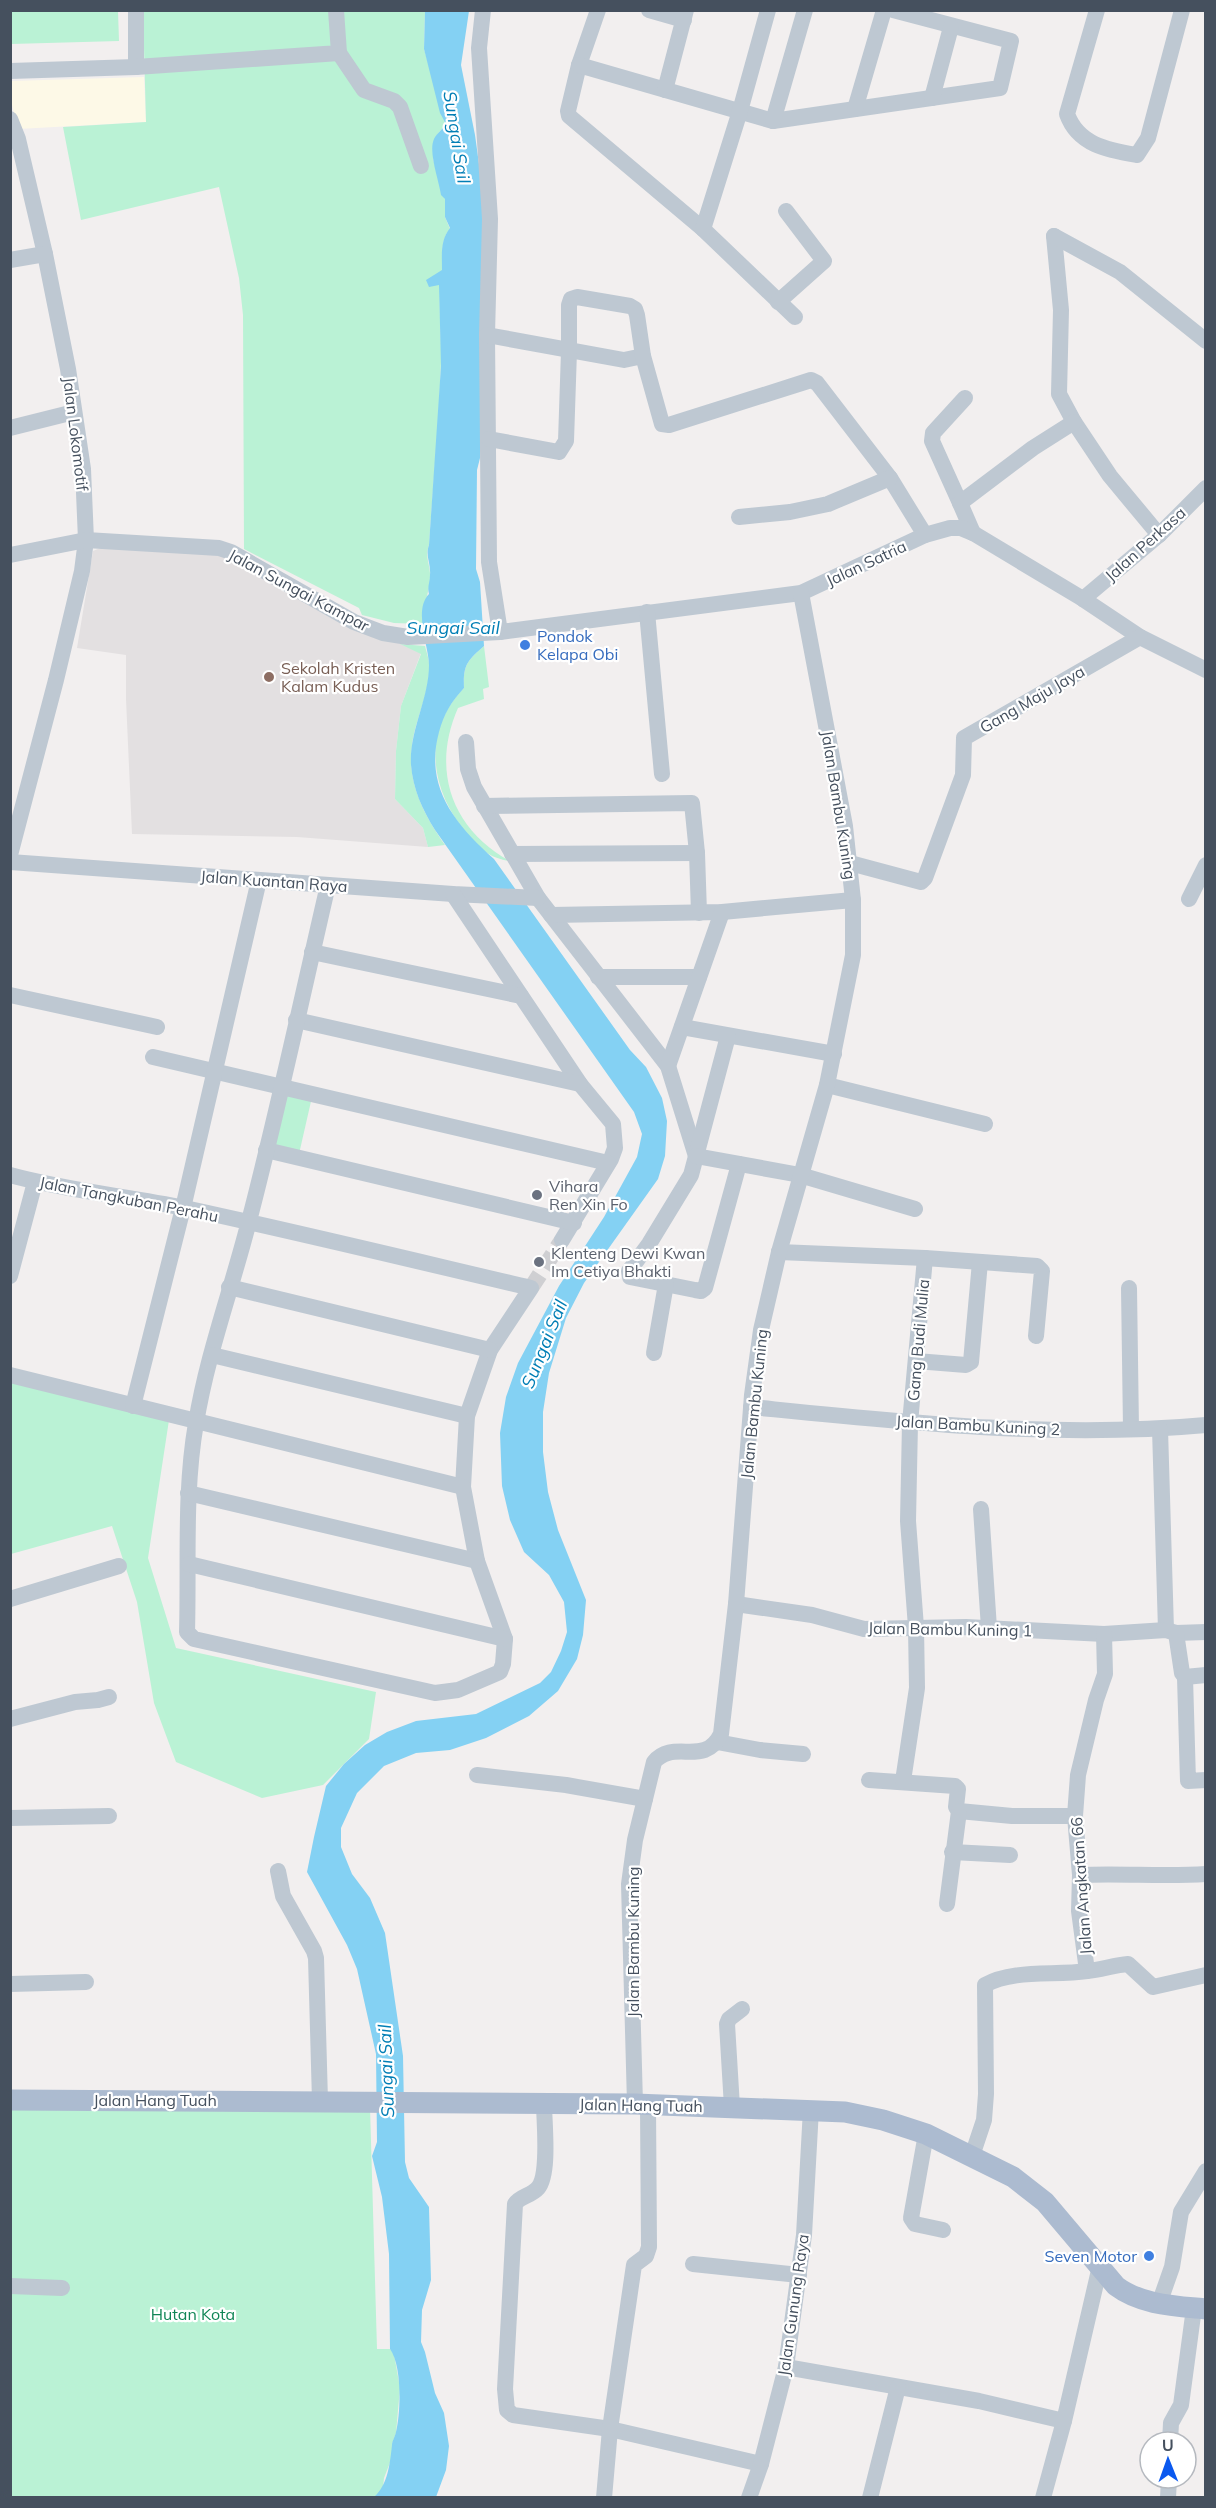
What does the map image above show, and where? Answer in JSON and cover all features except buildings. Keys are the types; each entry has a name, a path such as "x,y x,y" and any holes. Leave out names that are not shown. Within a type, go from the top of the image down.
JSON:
{"main road":[{"name":"Jalan Hang Tuah","path":"10,2100 544,2103 811,2109 845,2112 883,2120 926,2134 1013,2177 1045,2202 1116,2286 1126,2294 1159,2304 1200,2309"}],"street":[{"path":"136,10 136,67"},
{"path":"336,10 339,53 364,90 394,101 400,107 421,166"},
{"path":"483,10 479,48 490,219 487,335 489,562 495,632"},
{"path":"598,10 579,65 568,111 569,116 703,229 795,317"},
{"path":"649,10 685,15 665,90"},
{"path":"703,229 740,111 768,10"},
{"path":"773,121 805,10"},
{"path":"855,109 884,10"},
{"path":"579,65 773,121 999,89 1011,41 893,10"},
{"path":"1097,10 1067,114 1070,124 1078,134 1100,149 1137,155 1148,138 1182,10"},
{"path":"932,98 951,27"},
{"path":"10,71 136,67 339,53"},
{"name":"Jalan Lokomotif","path":"10,119 18,140 45,254 74,412 83,469 86,540 82,571 64,647 10,855"},
{"path":"778,302 824,261 824,258 786,211"},
{"path":"1159,535 1110,476 1074,422 1059,394 1060,310 1054,236 1120,272 1206,341"},
{"path":"10,260 45,254"},
{"path":"489,439 559,452 562,450 566,441 568,305 571,299 577,297 635,309 643,356 662,424 665,426 812,380 817,383 890,478 925,535"},
{"path":"487,335 624,360 643,356"},
{"path":"965,398 933,433 932,441 973,532"},
{"path":"10,428 74,412"},
{"path":"960,503 1033,448 1074,422"},
{"path":"739,517 790,512 828,504 890,478"},
{"name":"Jalan Perkasa","path":"1083,599 1159,535 1206,488"},
{"name":"Jalan Satria","path":"495,632 801,593 925,535 950,528 961,528 973,532 1083,599 1140,637 1206,670"},
{"name":"Jalan Sungai Kampar","path":"10,555 86,540 219,548 231,552 354,622 383,633 408,637 495,632"},
{"name":"Jalan Bambu Kuning","path":"604,2498 610,2429 634,2265 646,2256 649,2247 629,1884 635,1840 654,1762 659,1755 668,1752 699,1752 709,1749 717,1742 721,1734 736,1604 751,1407 760,1330 800,1175 827,1085 854,955 853,900 845,826 801,593"},
{"path":"647,612 662,774"},
{"name":"Gang Maju Jaya","path":"850,863 921,882 925,878 963,774 964,738 1140,637"},
{"path":"466,742 468,769 474,787 534,898 551,915 668,1066 696,1156"},
{"path":"484,806 690,802 694,805 699,913"},
{"path":"512,854 697,853"},
{"name":"Jalan Kuantan Raya","path":"10,862 534,898"},
{"path":"1189,899 1206,865"},
{"path":"133,1406 183,1208 259,880"},
{"path":"229,1287 490,1350 467,1416 463,1487 477,1561 506,1639 500,1672 458,1690 435,1693 194,1639 187,1632 188,1493 196,1422 229,1287 249,1222 328,885"},
{"path":"453,894 580,1084 614,1124 615,1148 574,1223 562,1240"},
{"path":"551,915 722,912 853,900"},
{"path":"668,1066 722,912"},
{"path":"312,952 521,996"},
{"path":"598,977 699,977"},
{"path":"10,995 157,1027"},
{"path":"296,1020 580,1084"},
{"path":"682,1027 834,1054"},
{"path":"728,1036 691,1175 649,1244 628,1271 630,1277 700,1291 705,1288 739,1164"},
{"path":"153,1057 608,1163"},
{"path":"827,1085 985,1124"},
{"path":"266,1150 574,1223"},
{"path":"696,1156 800,1175 915,1209"},
{"name":"Jalan Tangkuban Perahu","path":"10,1175 35,1182 249,1222 531,1288 490,1350"},
{"path":"10,1276 35,1182"},
{"path":"779,1252 925,1258 1037,1266 1042,1271 1036,1336"},
{"name":"Gang Budi Mulia","path":"903,1781 917,1688 916,1627 908,1521 910,1423 925,1258"},
{"path":"916,1361 966,1365 971,1362 980,1262"},
{"path":"654,1353 666,1284"},
{"path":"1128,1288 1131,1429"},
{"path":"212,1355 467,1416"},
{"path":"10,1375 463,1487"},
{"name":"Jalan Bambu Kuning 2","path":"751,1407 910,1423 1047,1429 1160,1429 1206,1425"},
{"path":"1160,1429 1171,1631 1185,1677 1188,1781 1206,1780"},
{"path":"188,1493 477,1561"},
{"path":"981,1509 989,1628"},
{"path":"189,1564 506,1639"},
{"path":"10,1599 119,1566"},
{"name":"Jalan Bambu Kuning 1","path":"736,1604 812,1615 864,1629 989,1628 1104,1634 1206,1632"},
{"name":"Jalan Angkatan 66","path":"972,2156 984,2120 986,2094 983,2006 985,1985 998,1978 1087,1971 1079,1911 1080,1875 1075,1816 1078,1775 1096,1700 1105,1674 1104,1634"},
{"path":"1185,1677 1206,1675"},
{"path":"10,1719 75,1702 109,1697"},
{"path":"717,1742 760,1750 803,1754"},
{"path":"477,1775 566,1785 645,1799"},
{"path":"869,1780 955,1786 958,1789 956,1806 959,1811 947,1904"},
{"path":"959,1811 1012,1816 1075,1816"},
{"path":"10,1818 109,1816"},
{"path":"952,1852 1010,1855"},
{"path":"278,1871 283,1896 316,1958 320,2101"},
{"path":"1080,1875 1120,1873 1169,1877 1206,1874"},
{"path":"1087,1971 1128,1964 1153,1987 1206,1975"},
{"path":"10,1984 86,1982"},
{"path":"732,2107 727,2024 729,2019 742,2009"},
{"path":"544,2103 544,2175 537,2190 517,2200 515,2204 506,2389 507,2410 513,2415 610,2429 761,2464"},
{"name":"Jalan Gunung Raya","path":"749,2498 761,2464 786,2367 804,2235 811,2109"},
{"path":"926,2134 911,2218 915,2224 943,2230"},
{"path":"1159,2304 1172,2267 1181,2212 1206,2171"},
{"path":"693,2264 799,2275"},
{"path":"1042,2498 1064,2421 1100,2266"},
{"path":"10,2286 62,2288"},
{"path":"1171,2430 1171,2423 1182,2405 1200,2309"},
{"path":"786,2367 979,2401 1064,2421"},
{"path":"870,2498 898,2387"}],"shaded area":[{"path":"144,77 146,122 18,129 11,101 11,81"},
{"name":"Sekolah Kristen Kalam Kudus","path":"105,546 229,554 282,591 421,653 401,706 396,751 395,799 423,828 428,847 297,837 132,834 126,655 77,648 93,551"}],"green space":[{"path":"10,11 118,11 119,41 11,44"},
{"path":"143,11 425,11 424,49 446,124 436,136 433,159 445,199 445,217 450,229 444,239 443,249 440,295 440,386 427,552 430,579 423,624 394,623 362,615 359,608 244,549 243,315 239,278 219,187 81,220 63,127 146,122"},
{"path":"400,644 425,646 428,657 428,684 412,746 412,773 424,810 445,845 428,847 423,828 395,799 396,751 401,706 421,654"},
{"path":"484,646 489,687 483,689 484,699 458,708 450,731 446,753 447,775 460,815 473,832 490,848 510,861 497,858 482,849 455,818 445,800 436,762 436,742 441,723 450,705 464,688 467,664"},
{"path":"287,1092 312,1097 299,1154 274,1149"},
{"path":"11,1382 169,1420 148,1558 176,1648 376,1692 369,1739 323,1785 262,1798 176,1762 154,1703 137,1602 112,1526 11,1554"},
{"name":"Hutan Kota","path":"11,2100 370,2107 377,2349 390,2349 394,2354 400,2388 396,2433 392,2444 393,2455 384,2478 382,2497 11,2498"}],"water":[{"name":"Sungai Sail","path":"425,11 469,11 461,65 475,135 483,193 480,458 477,470 476,569 480,582 484,646 467,664 464,688 452,703 443,720 435,752 436,770 446,803 456,818 494,859 630,1050 646,1067 662,1098 667,1121 665,1156 658,1179 584,1283 566,1318 549,1373 543,1412 543,1452 548,1492 558,1530 586,1600 583,1635 577,1659 558,1691 529,1716 486,1738 450,1750 416,1753 384,1766 357,1793 341,1828 341,1847 352,1874 370,1898 385,1933 403,2056 405,2162 409,2178 429,2207 431,2280 422,2310 421,2342 435,2393 444,2413 449,2446 446,2470 436,2497 374,2497 388,2473 392,2443 398,2423 399,2401 397,2366 390,2349 389,2254 382,2197 372,2156 377,2142 376,2054 357,1969 347,1945 307,1872 326,1786 344,1764 365,1745 387,1732 416,1721 476,1714 540,1683 551,1672 561,1651 567,1632 564,1602 549,1575 524,1552 510,1520 502,1486 500,1433 506,1397 518,1363 559,1286 604,1217 637,1157 642,1134 634,1112 435,830 419,799 412,774 411,752 426,690 429,665 422,609 429,594 428,553 441,366 439,285 429,287 426,280 442,270 443,243 450,228 445,217 445,199 441,195 432,151 434,139 446,124 440,113 424,49"}],"tunnel":[{"path":"531,1288 562,1240"}],"place":[{"name":"Pondok Kelapa Obi","path":"525,645"},
{"name":"Sekolah Kristen Kalam Kudus","path":"269,677"},
{"name":"Vihara Ren Xin Fo","path":"537,1195"},
{"name":"Klenteng Dewi Kwan Im Cetiya Bhakti","path":"539,1262"},
{"name":"Seven Motor","path":"1149,2256"}]}
